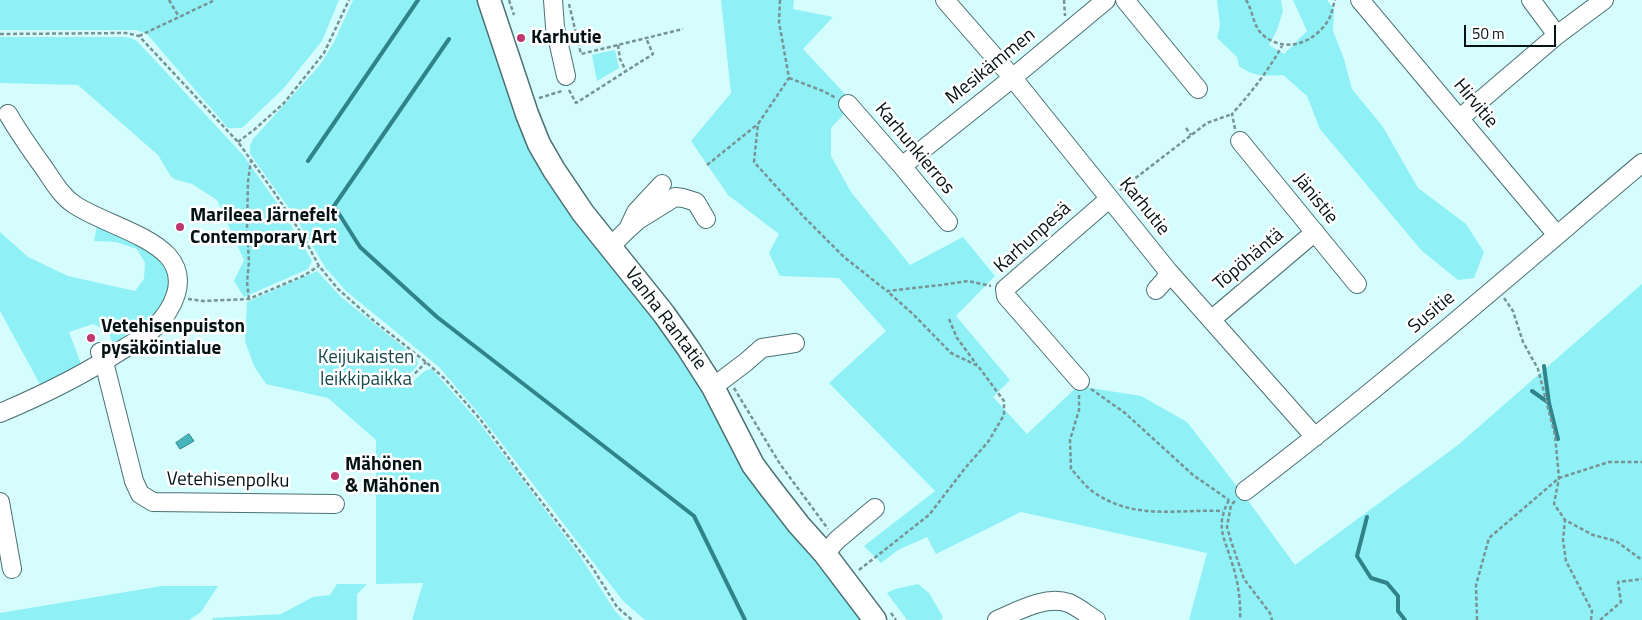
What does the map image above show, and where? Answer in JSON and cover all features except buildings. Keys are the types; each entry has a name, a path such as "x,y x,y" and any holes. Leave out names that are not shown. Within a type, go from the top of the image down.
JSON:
{"main road":[{"name":"Vanha Rantatie","path":"503,1 516,83 539,144 569,193 664,314 713,386 753,465 798,525 825,554 875,620"}],"street":[{"path":"553,0 554,27 567,82"},
{"name":"Karhutie","path":"945,0 1012,77 1168,271 1314,437"},
{"name":"Mesikämmen","path":"902,166 1106,0"},
{"path":"1125,0 1198,88"},
{"name":"Hirvitie","path":"1360,0 1557,235"},
{"path":"1531,0 1557,35"},
{"path":"1460,118 1557,35 1604,0"},
{"name":"Karhunkierros","path":"848,104 948,222"},
{"path":"0,413 39,396 101,357 152,331 165,317 175,298 179,282 177,268 167,255 145,239 67,200 18,132 8,114"},
{"name":"Jänistie","path":"1240,141 1357,284"},
{"name":"Susitie","path":"1244,491 1314,437 1496,287 1642,163"},
{"path":"628,229 636,212 662,184"},
{"path":"610,247 638,220 676,197 696,202 706,219"},
{"name":"Karhunpesä","path":"1080,381 1006,296 1005,290 1109,198"},
{"name":"Töpöhäntä","path":"1211,320 1314,232"},
{"path":"1156,290 1165,280 1168,271"},
{"path":"713,386 762,348 795,343"},
{"name":"Vetehisenpolku","path":"101,357 134,482 140,494 153,502 335,504"},
{"path":"0,502 12,569"},
{"path":"825,554 837,540 874,508"},
{"path":"997,620 1029,606 1050,601 1069,603 1096,620"}],"path":[{"path":"170,0 179,17"},
{"path":"139,36 215,0"},
{"path":"238,142 284,103 324,53 349,0"},
{"path":"567,0 581,54 683,29"},
{"path":"708,165 758,124 789,78 779,22 780,0"},
{"path":"1064,0 1064,20"},
{"path":"1246,0 1263,36 1282,46 1295,45 1306,41 1323,28 1330,17 1334,0"},
{"path":"0,34 126,33 139,36 238,142 289,214 319,266 338,289 445,379 480,419 592,567 617,607 632,620"},
{"path":"576,103 653,54 646,38"},
{"path":"618,45 620,59 626,71"},
{"path":"1109,198 1207,123 1232,114 1255,88 1282,46"},
{"path":"789,78 823,91 848,104"},
{"path":"537,98 567,82"},
{"path":"1232,114 1240,141"},
{"path":"758,124 754,162 803,216 844,257 914,315 951,353 978,366"},
{"path":"1186,128 1191,135"},
{"path":"248,299 250,262 247,228 248,181 251,160"},
{"path":"175,298 203,300 248,299 303,276 319,266"},
{"path":"887,291 921,288 968,280 1005,290"},
{"path":"1496,287 1513,310 1523,342 1538,369 1556,435 1559,478 1554,504 1564,520 1593,535 1616,540 1642,560"},
{"path":"859,570 929,516 966,467 988,442 1004,415 1004,401 957,338 949,319"},
{"path":"385,383 395,384 410,379 426,362"},
{"path":"1080,381 1079,410 1070,440 1071,469 1092,491 1114,503 1143,512 1223,511"},
{"path":"1080,381 1125,413 1193,475 1229,500 1223,511 1221,531 1233,563 1241,601 1240,620"},
{"path":"1477,620 1476,585 1489,538 1559,478 1609,462 1642,462"},
{"path":"1244,491 1231,505 1227,526 1244,579 1270,613 1272,620"},
{"path":"1564,520 1563,540 1566,560 1592,611 1591,620"},
{"path":"1600,620 1621,602 1618,582 1642,579"}],"green space":[{"path":"0,0 339,0 322,41 284,88 242,128 228,128 147,34 136,30 0,30"},
{"path":"353,0 481,0 517,104 659,321 865,620 645,620 623,601 483,419 439,367 346,291 325,267 296,218 250,154 250,146 253,139 320,65 334,42"},
{"path":"721,0 794,0 793,9 833,17 803,49 846,95 846,112 831,128 831,156 851,192 910,265 963,237 995,276 956,316 1010,380 993,397 1027,434 1078,386 1141,396 1187,422 1295,565 1458,445 1642,284 1642,620 1189,620 1207,553 1021,512 936,554 927,537 898,550 881,563 864,546 935,491 829,383 886,331 839,278 780,276 769,253 779,234 728,195 691,141 731,93"},
{"path":"1217,0 1281,0 1283,11 1277,30 1269,45 1284,54 1307,31 1293,0 1327,0 1334,9 1333,31 1344,59 1352,89 1383,127 1418,188 1466,224 1484,252 1474,278 1458,280 1421,250 1320,129 1307,96 1283,75 1260,75 1239,66 1237,57 1217,38 1220,26"},
{"path":"0,37 124,37 138,42 243,155 284,213 312,261 308,269 244,297 234,281 244,260 217,200 192,184 174,179 158,155 78,85 0,83"},
{"path":"615,50 619,68 597,81 592,55"},
{"path":"98,221 164,260 170,277 169,297 159,315 112,351 103,349 113,344 108,331 93,324 69,332 81,367 41,386 0,311 0,232 28,257 68,276 135,291 144,279 145,263 137,249 116,242 94,241"},
{"name":"Keijukaisten leikkipaikka","path":"317,271 341,297 416,357 418,363 410,373 402,378 388,379 384,386 396,387 405,385 425,371 432,369 478,421 580,556 615,611 624,620 412,620 423,583 376,584 376,440 328,398 266,384 254,366 245,341 247,302"},
{"path":"337,584 367,584 357,594 357,620 213,620 212,618 281,614 313,597 330,595"},
{"path":"918,584 929,593 943,617 941,620 907,620 887,593 895,589"},
{"path":"162,586 218,586 201,612 189,620 0,620 0,613"}],"shaded area":[{"path":"189,434 194,441 180,449 176,443"}],"waterway":[{"path":"308,161 418,0"},
{"path":"449,39 334,206 360,247 437,317 694,516 745,620"},
{"path":"1544,366 1549,403 1558,439"},
{"path":"1532,391 1549,403"},
{"path":"1367,517 1357,556 1371,578 1387,583 1398,596 1398,611 1405,620"}],"place":[{"name":"Karhutie","path":"521,38"},
{"name":"Marileea Järnefelt Contemporary Art","path":"180,227"},
{"name":"Vetehisenpuiston pysäköintialue","path":"91,338"},
{"name":"Mähönen & Mähönen","path":"335,476"}]}
